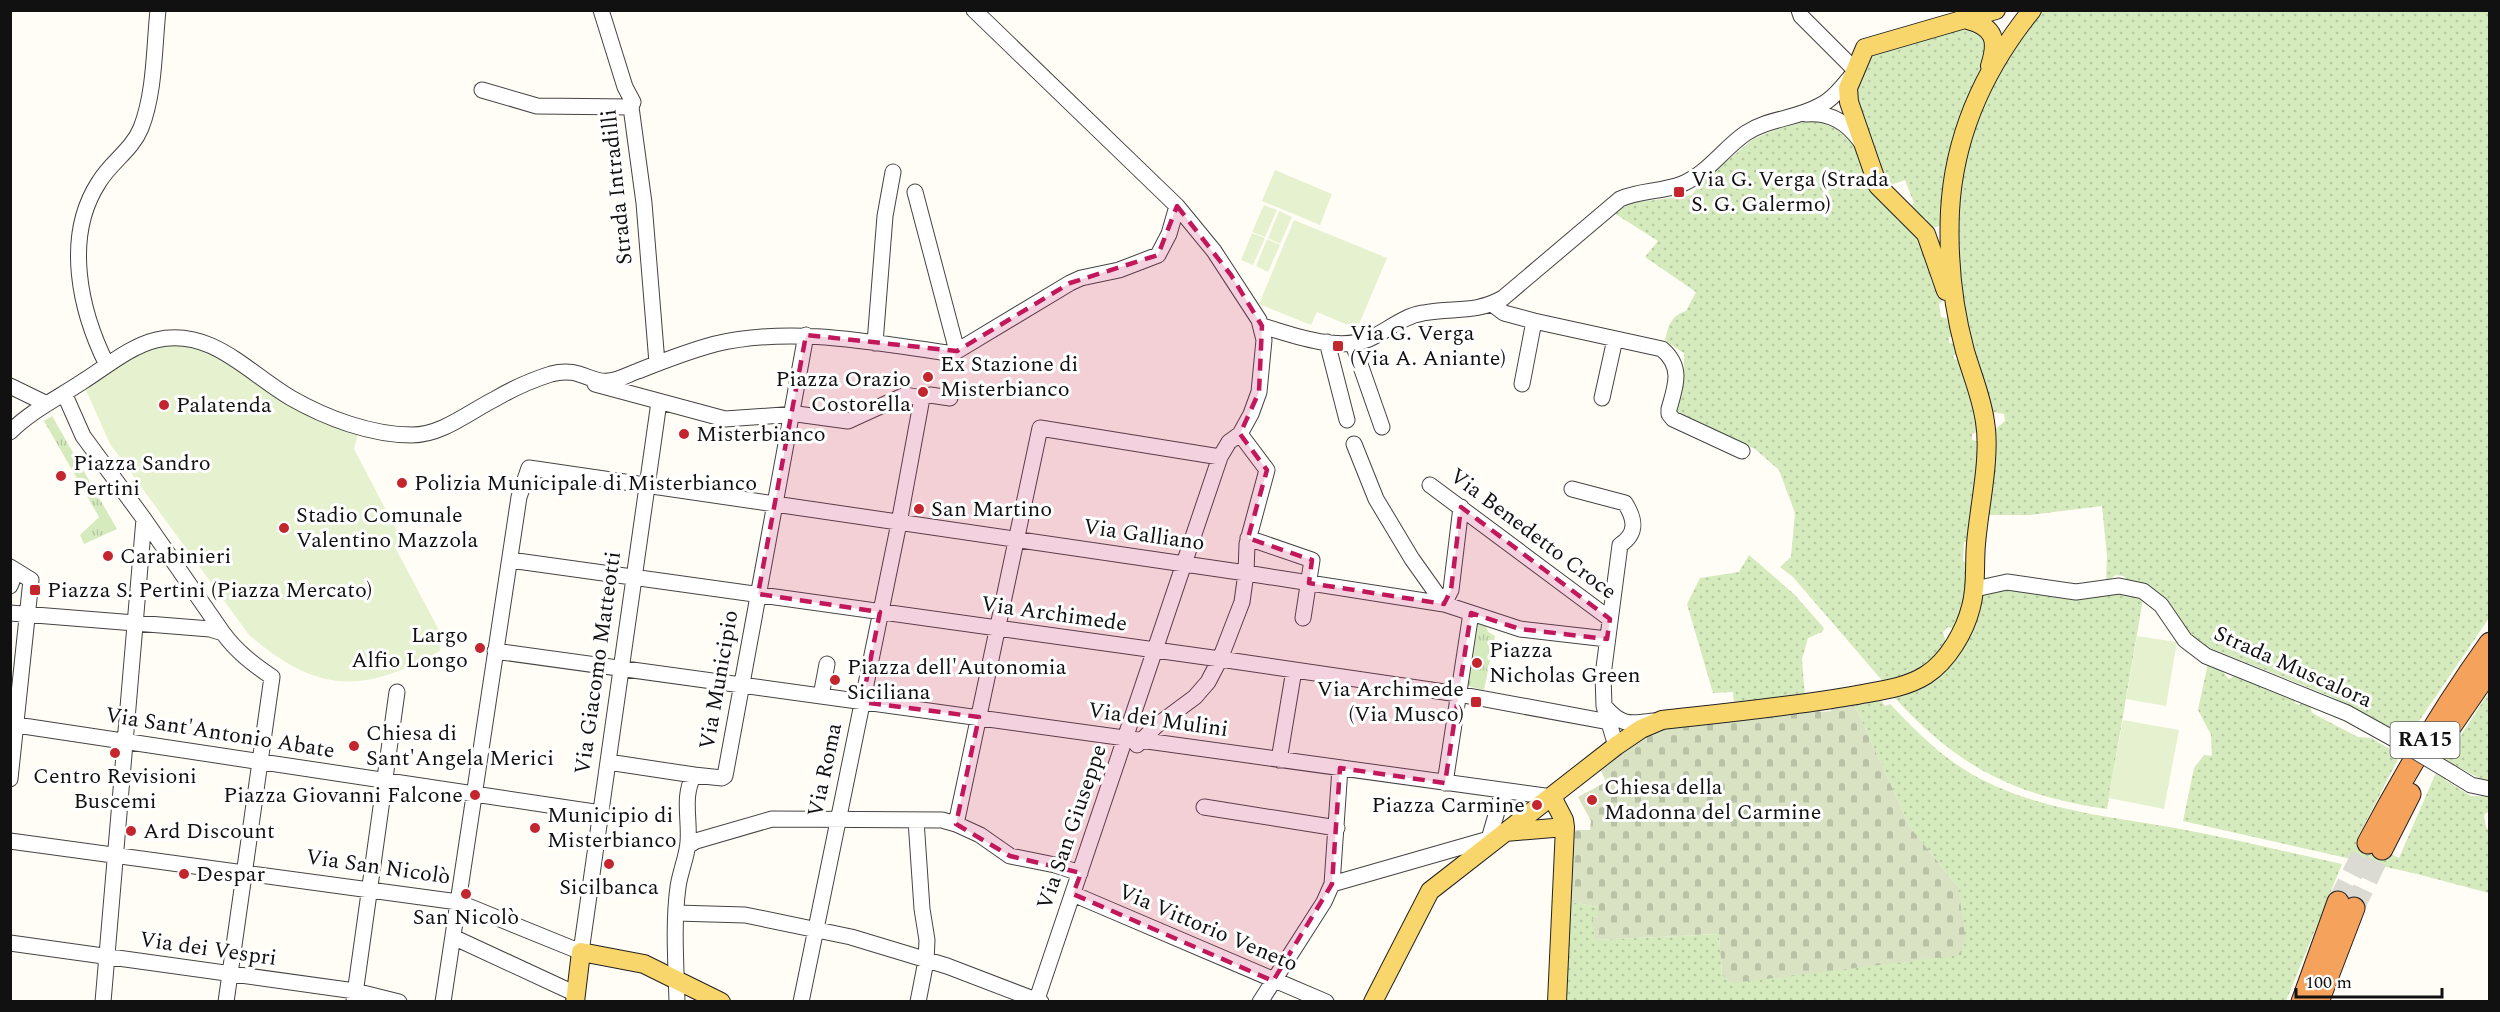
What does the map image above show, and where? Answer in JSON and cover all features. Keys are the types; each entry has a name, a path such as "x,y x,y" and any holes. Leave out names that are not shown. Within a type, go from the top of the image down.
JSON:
{"highway":[{"name":"RA15","path":"2490,643 2439,717 2406,772 2375,846 2490,669"},
{"path":"2302,1002 2346,905 2318,1002"}],"main road":[{"path":"1373,1002 1430,891 1496,837 1555,795 1622,742 1662,720 1805,704 1883,690 1916,680 1935,667 1956,640 1969,615 1975,590 1976,546 1986,432 1978,392 1926,234 1878,186 1862,144 1848,93 1854,72 1865,48 1968,20 1996,10"},
{"path":"1985,79 2032,10"},
{"path":"1965,350 1951,273 1950,212 1960,146 1971,109 1993,55 1994,41 1988,29 1968,20"},
{"path":"1926,234 1938,235 1942,232 1950,212"},
{"path":"1555,795 1565,830 1557,1002"},
{"path":"1496,837 1565,830"},
{"name":"Via San Nicolò","path":"581,952 644,964 722,1002"},
{"name":"Via Giacomo Matteotti","path":"575,998 581,952"}],"street":[{"path":"107,365 92,335 85,312 79,265 80,242 84,218 98,183 132,143 143,121 150,86 158,10"},
{"name":"Strada Intradilli","path":"601,10 625,87 633,102 631,107 644,203 657,363"},
{"path":"974,10 1177,206 1231,275 1263,333 1353,344 1376,336 1419,313 1468,310 1492,304 1503,298 1620,199 1629,195 1671,188 1692,180 1748,132 1773,120 1819,106 1833,96 1854,72 1801,16 1799,10"},
{"path":"482,90 537,106 631,107"},
{"path":"1794,115 1814,113 1834,117 1843,122 1862,144"},
{"path":"875,343 885,216 893,172"},
{"path":"915,192 957,351"},
{"path":"10,432 47,404 107,365 155,340 176,338 200,341 219,348 290,397 324,414 379,432 410,435 427,433 452,423 513,390 551,374 572,370 608,382 716,344 774,335 806,335 947,353 957,351 1070,283 1119,270 1158,255 1169,234 1177,206"},
{"path":"1492,304 1504,313 1534,321 1662,349 1675,365 1677,373 1669,414 1673,419 1742,451"},
{"path":"1522,384 1534,321"},
{"name":"Via San Giuseppe","path":"1038,1001 1117,765 1133,740 1155,651 1220,457 1229,442 1240,434 1259,392 1263,333"},
{"name":"Via Municipio","path":"676,1002 676,913 678,885 688,846 690,818 686,798 688,784 694,775 722,778 725,776 806,335"},
{"path":"1602,398 1615,339"},
{"path":"1327,342 1347,420"},
{"path":"1353,344 1382,427"},
{"path":"561,372 611,389 725,419 790,415 849,421 905,395 921,402 930,395 950,398"},
{"path":"10,386 47,404"},
{"path":"64,393 83,436 144,519 222,633 233,647 250,662 272,677 226,1002"},
{"name":"Via Giacomo Matteotti","path":"581,952 660,402"},
{"name":"Via Roma","path":"801,1002 899,523 921,402"},
{"path":"956,824 1040,428 1220,457"},
{"path":"1133,740 1195,697 1208,682 1220,659 1242,602 1248,538 1267,470 1240,434"},
{"path":"1354,444 1376,499 1412,559 1444,604 1451,590 1461,507"},
{"name":"Via Galliano","path":"510,560 519,497 529,468 1444,604 1520,629 1607,639"},
{"name":"Via Benedetto Croce","path":"1430,485 1610,618"},
{"path":"1572,489 1625,503 1633,516 1632,532 1627,541 1620,545 1603,675 1603,717 1622,742"},
{"path":"103,1002 144,519"},
{"path":"1248,538 1312,560 1303,618"},
{"path":"443,1002 510,560"},
{"name":"Via Archimede","path":"510,560 1220,659 1635,723 1662,720"},
{"path":"10,586 13,569 31,580 10,779"},
{"name":"Strada Muscalora","path":"1975,590 2007,582 2076,592 2119,586 2143,591 2161,605 2185,640 2206,656 2347,713 2471,785 2490,789"},
{"path":"10,613 210,629 222,633"},
{"path":"1445,783 1471,613"},
{"name":"Via dei Mulini","path":"495,651 1445,783 1555,795"},
{"path":"822,696 827,664"},
{"path":"1279,760 1294,670"},
{"path":"355,996 398,692"},
{"name":"Via Sant'Antonio Abate","path":"14,724 601,813"},
{"path":"608,762 694,775"},
{"path":"1260,1002 1324,902 1332,884 1340,768"},
{"path":"1332,884 1496,837 1498,790"},
{"path":"1204,807 1336,828"},
{"path":"688,846 696,841 772,819 916,820 956,824 980,835 1010,856 1055,865 1080,873"},
{"path":"916,820 927,940 926,961 918,1002"},
{"name":"Via San Nicolò","path":"10,841 458,902 581,952"},
{"name":"Via Vittorio Veneto","path":"1073,894 1326,1002"},
{"path":"676,913 736,914 816,929 891,948 947,966 1038,1001"},
{"path":"453,937 575,998"},
{"name":"Via dei Vespri","path":"10,943 399,1002"}],"highlighted area":[{"path":"1177,206 1231,275 1262,326 1259,392 1240,434 1267,470 1248,538 1312,560 1309,583 1444,604 1451,590 1461,507 1610,619 1607,639 1520,629 1471,613 1445,783 1340,768 1332,884 1273,981 1073,894 1081,873 1010,856 956,824 979,717 862,702 880,612 758,594 806,335 957,351 1070,283 1158,255"}],"green space":[{"path":"2038,11 2489,11 2489,618 2413,730 2358,837 2399,858 2435,775 2489,692 2489,783 2454,765 2445,780 2471,796 2489,796 2489,811 2484,815 2489,831 2489,893 2417,874 2183,821 2194,768 2204,755 2212,756 2211,735 2198,710 2208,663 2219,668 2229,679 2238,674 2295,698 2295,703 2299,705 2303,702 2310,705 2312,713 2358,737 2371,738 2397,753 2407,736 2332,697 2193,640 2174,610 2160,594 2151,588 2127,580 2124,576 2116,575 2106,582 2107,556 2102,506 2031,515 1984,515 1993,431 2005,421 2004,414 1993,412 1988,402 1965,319 1955,245 1961,168 1988,87"},
{"path":"1972,25 1990,44 1941,225 1929,230 1926,218 1920,222 1905,209 1914,203 1905,180 1884,187 1853,100 1866,56"},
{"path":"1817,119 1851,134 1868,172 1864,176 1865,181 1871,182 1867,185 1868,189 1873,187 1898,217 1897,220 1902,223 1905,221 1922,235 1934,268 1929,271 1932,283 1941,288 1944,299 1939,304 1941,317 1951,319 1955,337 1949,337 1949,343 1957,344 1959,352 1953,356 1954,359 1962,361 1980,431 1972,434 1972,440 1981,442 1971,542 1964,542 1963,561 1970,566 1969,585 1957,630 1948,627 1943,632 1946,643 1927,666 1886,685 1793,577 1780,567 1791,557 1795,513 1779,470 1755,449 1674,414 1684,373 1684,353 1665,341 1671,323 1676,316 1686,311 1696,292 1645,257 1658,241 1614,213 1631,203 1692,195 1699,185 1753,139 1780,128"},
{"path":"1275,170 1332,194 1320,225 1262,201"},
{"path":"1264,205 1277,210 1265,237 1252,232"},
{"path":"1279,211 1292,217 1280,244 1268,238"},
{"path":"1294,220 1387,258 1357,329 1317,312 1311,325 1259,304"},
{"path":"1252,233 1265,238 1253,265 1241,260"},
{"path":"1267,239 1280,245 1268,272 1256,266"},
{"name":"Stadio Comunale Valentino Mazzola","path":"174,345 209,354 270,390 358,434 354,449 405,546 397,551 439,630 440,651 387,675 364,680 342,681 319,677 297,668 249,635 110,444 85,388 139,355"},
{"path":"52,416 117,529 84,544 80,535 99,517 44,421"},
{"path":"1749,555 1794,594 1824,628 1822,632 1808,638 1802,659 1805,697 1734,705 1733,692 1713,693 1687,604 1700,578 1739,572"},
{"path":"2003,588 2077,599 2119,593 2143,599 2107,809 2043,795 1989,774 1941,742 1894,697 1933,681 1933,676 1973,615 1979,615 1980,597"},
{"path":"1478,624 1486,626 1488,632 1495,636 1484,690 1467,686"},
{"path":"2137,636 2177,642 2166,706 2126,699"},
{"path":"1880,699 1885,706 1890,704 1925,739 1954,763 1991,784 2018,795 2075,811 2191,831 2342,864 2286,1001 1563,1002 1568,997 1563,988 1567,901 1598,907 1598,916 1593,917 1595,940 1719,934 1722,975 1958,887 1910,827 1853,702"},
{"path":"1853,702 1910,827 1958,887 1965,935 1961,955 1733,983 1722,975 1719,934 1595,940 1592,917 1598,916 1598,907 1567,901 1570,830 1590,830 1591,821 1578,797 1606,782 1599,766 1658,726 1819,708 1821,712 1831,711 1832,706"},
{"path":"2123,720 2179,730 2164,809 2108,798"}],"tunnel":[{"path":"2338,902 2368,843"},
{"path":"2354,908 2382,849"}],"place":[{"name":"Via G. Verga (Strada S. G. Galermo)","path":"1679,192"},
{"name":"Via G. Verga (Via A. Aniante)","path":"1338,346"},
{"name":"Ex Stazione di Misterbianco","path":"928,377"},
{"name":"Piazza Orazio Costorella","path":"923,392"},
{"name":"Palatenda","path":"164,405"},
{"name":"Misterbianco","path":"684,434"},
{"name":"Piazza Sandro Pertini","path":"61,476"},
{"name":"Polizia Municipale di Misterbianco","path":"402,483"},
{"name":"San Martino","path":"919,509"},
{"name":"Stadio Comunale Valentino Mazzola","path":"284,528"},
{"name":"Carabinieri","path":"108,556"},
{"name":"Piazza S. Pertini (Piazza Mercato)","path":"35,590"},
{"name":"Largo Alfio Longo","path":"480,648"},
{"name":"Piazza Nicholas Green","path":"1477,663"},
{"name":"Piazza dell'Autonomia Siciliana","path":"835,680"},
{"name":"Via Archimede (Via Musco)","path":"1476,702"},
{"name":"Chiesa di Sant'Angela Merici","path":"354,746"},
{"name":"Centro Revisioni Buscemi","path":"115,753"},
{"name":"Piazza Giovanni Falcone","path":"475,795"},
{"name":"Chiesa della Madonna del Carmine","path":"1592,800"},
{"name":"Piazza Carmine","path":"1537,805"},
{"name":"Municipio di Misterbianco","path":"535,828"},
{"name":"Ard Discount","path":"131,831"},
{"name":"Sicilbanca","path":"609,864"},
{"name":"Despar","path":"184,874"},
{"name":"San Nicolò","path":"466,894"}]}
